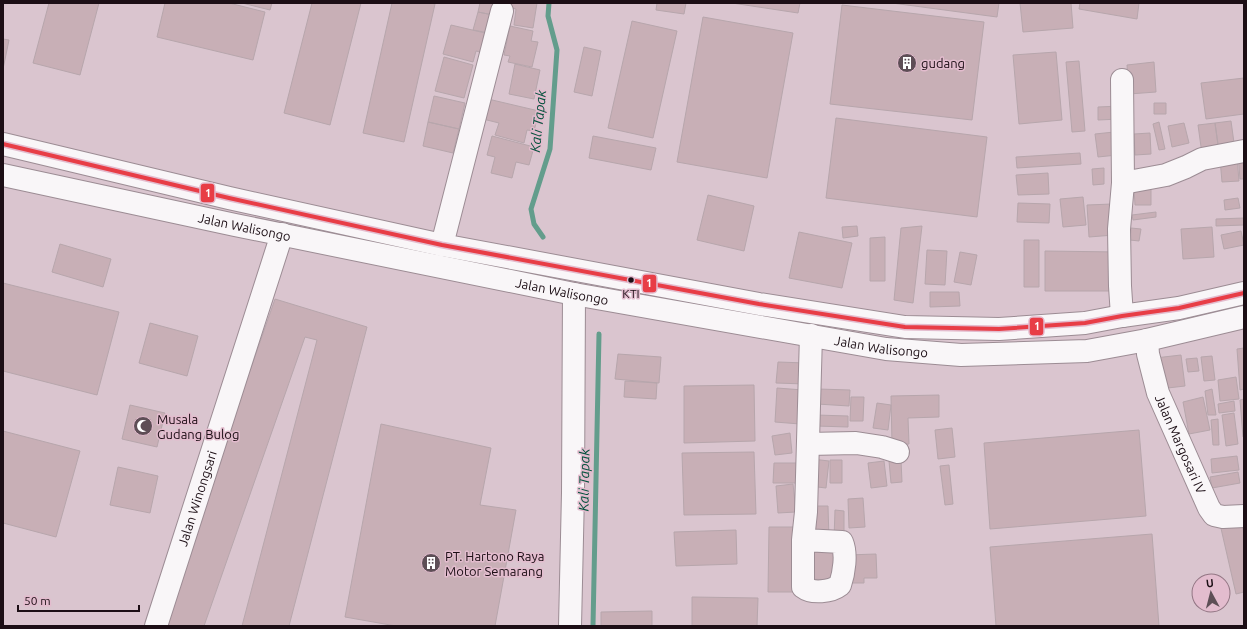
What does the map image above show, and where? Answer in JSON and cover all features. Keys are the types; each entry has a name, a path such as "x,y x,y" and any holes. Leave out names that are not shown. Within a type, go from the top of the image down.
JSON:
{"main road":[{"path":"442,245 502,11"},
{"path":"1122,80 1123,183 1119,230 1122,316"},
{"name":"Jalan Walisongo","path":"3,144 229,198 442,245 759,304 905,327 999,329 1086,323 1179,308 1244,293"},
{"path":"1123,183 1166,175 1202,159 1244,151"},
{"name":"Jalan Walisongo","path":"3,175 235,225 574,294 886,349 961,355 1088,350 1147,340 1244,317"},
{"name":"Jalan Winongsari","path":"156,626 282,234"},
{"path":"570,626 574,294"},
{"path":"803,540 806,512 811,335"},
{"name":"Jalan Margosari IV","path":"1147,340 1148,354 1158,393 1209,508 1214,515 1223,517 1244,516"},
{"path":"808,444 856,443 898,452"}],"building":[{"path":"49,3 99,3 80,75 33,63"},
{"path":"165,3 229,3 265,12 253,60 157,37"},
{"path":"242,3 272,3 270,10"},
{"path":"312,3 361,3 330,125 284,113"},
{"path":"392,3 435,4 404,142 363,133"},
{"path":"480,3 496,3 493,15 478,12"},
{"path":"508,3 537,3 533,28 514,25 516,9 507,7"},
{"path":"657,3 686,3 684,14 656,10"},
{"path":"732,3 800,3 798,13"},
{"path":"892,3 999,3 997,17"},
{"path":"1020,3 1071,3 1073,28 1023,32"},
{"path":"1080,3 1139,3 1137,19 1079,9"},
{"name":"gudang","path":"842,5 984,22 972,120 830,104"},
{"path":"478,12 493,15 489,33 473,30"},
{"path":"703,17 793,33 767,178 677,162"},
{"path":"632,21 677,31 653,138 608,128"},
{"path":"451,25 485,33 483,39 487,40 484,53 476,51 473,62 443,54"},
{"path":"510,26 533,31 531,41 538,42 532,67 508,62 510,56 504,55"},
{"path":"3,39 9,40 3,69"},
{"path":"584,47 601,51 592,96 574,92"},
{"path":"1056,52 1062,120 1019,124 1013,55"},
{"path":"444,57 473,65 464,98 435,91"},
{"path":"1079,61 1085,131 1072,132 1066,62"},
{"path":"1154,62 1156,92 1129,94 1127,65"},
{"path":"515,64 540,70 534,99 509,94"},
{"path":"1244,78 1244,114 1206,119 1201,83"},
{"path":"434,96 465,103 459,129 428,122"},
{"path":"488,99 539,111 534,131 527,130 524,143 495,135 499,123 483,119"},
{"path":"1154,103 1166,103 1166,114 1154,114"},
{"path":"1120,106 1120,119 1098,120 1098,107"},
{"path":"836,118 987,137 977,217 826,198"},
{"path":"1231,121 1235,150 1219,152 1215,123"},
{"path":"428,122 459,129 453,153 423,146"},
{"path":"1159,122 1165,149 1159,150 1153,124"},
{"path":"1184,123 1189,143 1172,147 1168,126"},
{"path":"1215,123 1219,152 1202,154 1198,125"},
{"path":"1114,132 1117,155 1098,157 1095,134"},
{"path":"1150,133 1151,154 1135,155 1134,134"},
{"path":"492,136 534,147 529,165 516,162 512,178 491,173 495,157 487,155"},
{"path":"593,136 656,148 651,170 589,158"},
{"path":"1080,153 1081,164 1017,168 1016,157"},
{"path":"1238,154 1244,154 1244,179 1240,179"},
{"path":"1237,157 1239,181 1222,182 1220,159"},
{"path":"1104,168 1104,184 1093,185 1092,169"},
{"path":"1048,173 1049,194 1018,195 1016,175"},
{"path":"1151,187 1151,205 1135,205 1134,188"},
{"path":"708,195 754,206 744,251 697,240"},
{"path":"1083,197 1086,225 1063,227 1060,199"},
{"path":"1238,198 1240,208 1225,210 1224,200"},
{"path":"1018,203 1050,204 1049,223 1017,222"},
{"path":"1112,204 1114,235 1089,237 1087,205"},
{"path":"1156,212 1156,217 1133,220 1132,215"},
{"path":"1244,218 1244,225 1216,226 1216,219"},
{"path":"857,226 858,236 843,238 842,227"},
{"path":"922,226 913,303 894,300 901,228"},
{"path":"1212,227 1214,257 1183,259 1181,229"},
{"path":"1131,228 1141,229 1139,241 1130,240"},
{"path":"1241,231 1244,245 1224,249 1221,235"},
{"path":"799,232 852,243 842,288 789,278"},
{"path":"885,237 885,281 870,281 870,238"},
{"path":"1024,240 1039,240 1039,287 1024,287"},
{"path":"60,244 111,259 103,287 52,272"},
{"path":"927,250 947,251 945,285 925,284"},
{"path":"1045,251 1118,252 1118,291 1045,291"},
{"path":"960,252 977,255 971,285 954,282"},
{"path":"3,283 119,312 97,395 3,371"},
{"path":"930,292 959,292 960,306 930,307"},
{"path":"275,299 367,327 289,626 242,626 317,340 305,337 204,626 161,626"},
{"path":"150,323 198,336 187,376 139,363"},
{"path":"1244,348 1244,389 1240,390 1237,349"},
{"path":"618,354 661,357 659,383 615,379"},
{"path":"1181,355 1185,386 1159,389 1155,358"},
{"path":"1212,356 1215,380 1204,381 1201,357"},
{"path":"1197,358 1199,371 1188,372 1186,359"},
{"path":"778,362 806,363 805,384 776,383"},
{"path":"1236,377 1239,399 1220,401 1218,380"},
{"path":"625,381 657,383 656,399 624,397"},
{"path":"754,385 755,441 684,443 684,386"},
{"path":"777,388 803,390 800,424 775,422"},
{"path":"818,389 850,390 849,406 817,404"},
{"path":"1212,389 1216,415 1208,415 1205,391"},
{"path":"939,395 939,417 908,418 909,444 892,445 891,396"},
{"path":"851,397 864,397 863,421 850,421"},
{"path":"1203,397 1210,430 1189,434 1183,402"},
{"path":"1244,399 1244,437 1243,437 1240,400"},
{"path":"1234,401 1235,411 1219,413 1218,404"},
{"path":"877,403 891,405 888,430 873,428"},
{"name":"Musala Gudang Bulog","path":"130,405 165,413 157,447 122,439"},
{"path":"1234,413 1238,444 1226,446 1222,415"},
{"path":"816,415 848,416 848,427 816,426"},
{"path":"1218,419 1219,445 1213,445 1211,420"},
{"name":"PT. Hartono Raya Motor Semarang","path":"381,424 491,448 480,505 516,510 495,626 396,626 345,617"},
{"path":"952,428 955,457 938,459 935,430"},
{"path":"1139,430 1146,516 990,529 984,443"},
{"path":"3,431 80,451 56,537 3,523"},
{"path":"790,433 792,453 775,455 772,436"},
{"path":"754,452 756,514 684,515 682,453"},
{"path":"1237,456 1239,470 1212,473 1211,459"},
{"path":"812,459 829,461 826,488 809,486"},
{"path":"830,460 842,460 842,483 830,483"},
{"path":"901,460 902,482 891,483 889,461"},
{"path":"884,461 887,486 871,488 868,463"},
{"path":"774,463 798,463 797,483 773,483"},
{"path":"949,465 953,504 945,505 940,466"},
{"path":"118,467 158,476 150,513 110,505"},
{"path":"1238,472 1240,483 1212,488 1210,477"},
{"path":"793,484 796,512 778,513 776,486"},
{"path":"863,498 865,527 849,528 848,499"},
{"path":"811,506 828,506 829,539 812,539"},
{"path":"835,510 844,511 844,539 834,539"},
{"path":"1241,519 1244,533 1244,592 1236,594 1220,524"},
{"path":"769,527 800,527 799,592 768,592"},
{"path":"736,530 737,564 676,566 674,532"},
{"path":"1152,534 1159,626 996,626 990,547"},
{"path":"805,542 840,543 839,580 804,579"},
{"path":"876,554 877,578 864,578 864,583 848,583 847,555"},
{"path":"692,597 758,598 757,626 692,626"},
{"path":"652,611 652,626 601,626 601,612"}],"waterway":[{"name":"Kali Tapak","path":"543,237 534,224 531,209 550,149 557,50 548,16 549,3"},
{"name":"Kali Tapak","path":"593,626 599,334"}],"transit line":[{"name":"1","path":"3,144 229,198 442,245 759,304 905,327 999,329 1085,323 1179,308 1244,293"}],"place":[{"name":"gudang","path":"907,63"},
{"name":"KTI","path":"631,280"},
{"name":"Musala Gudang Bulog","path":"143,426"},
{"name":"PT. Hartono Raya Motor Semarang","path":"431,563"}]}
